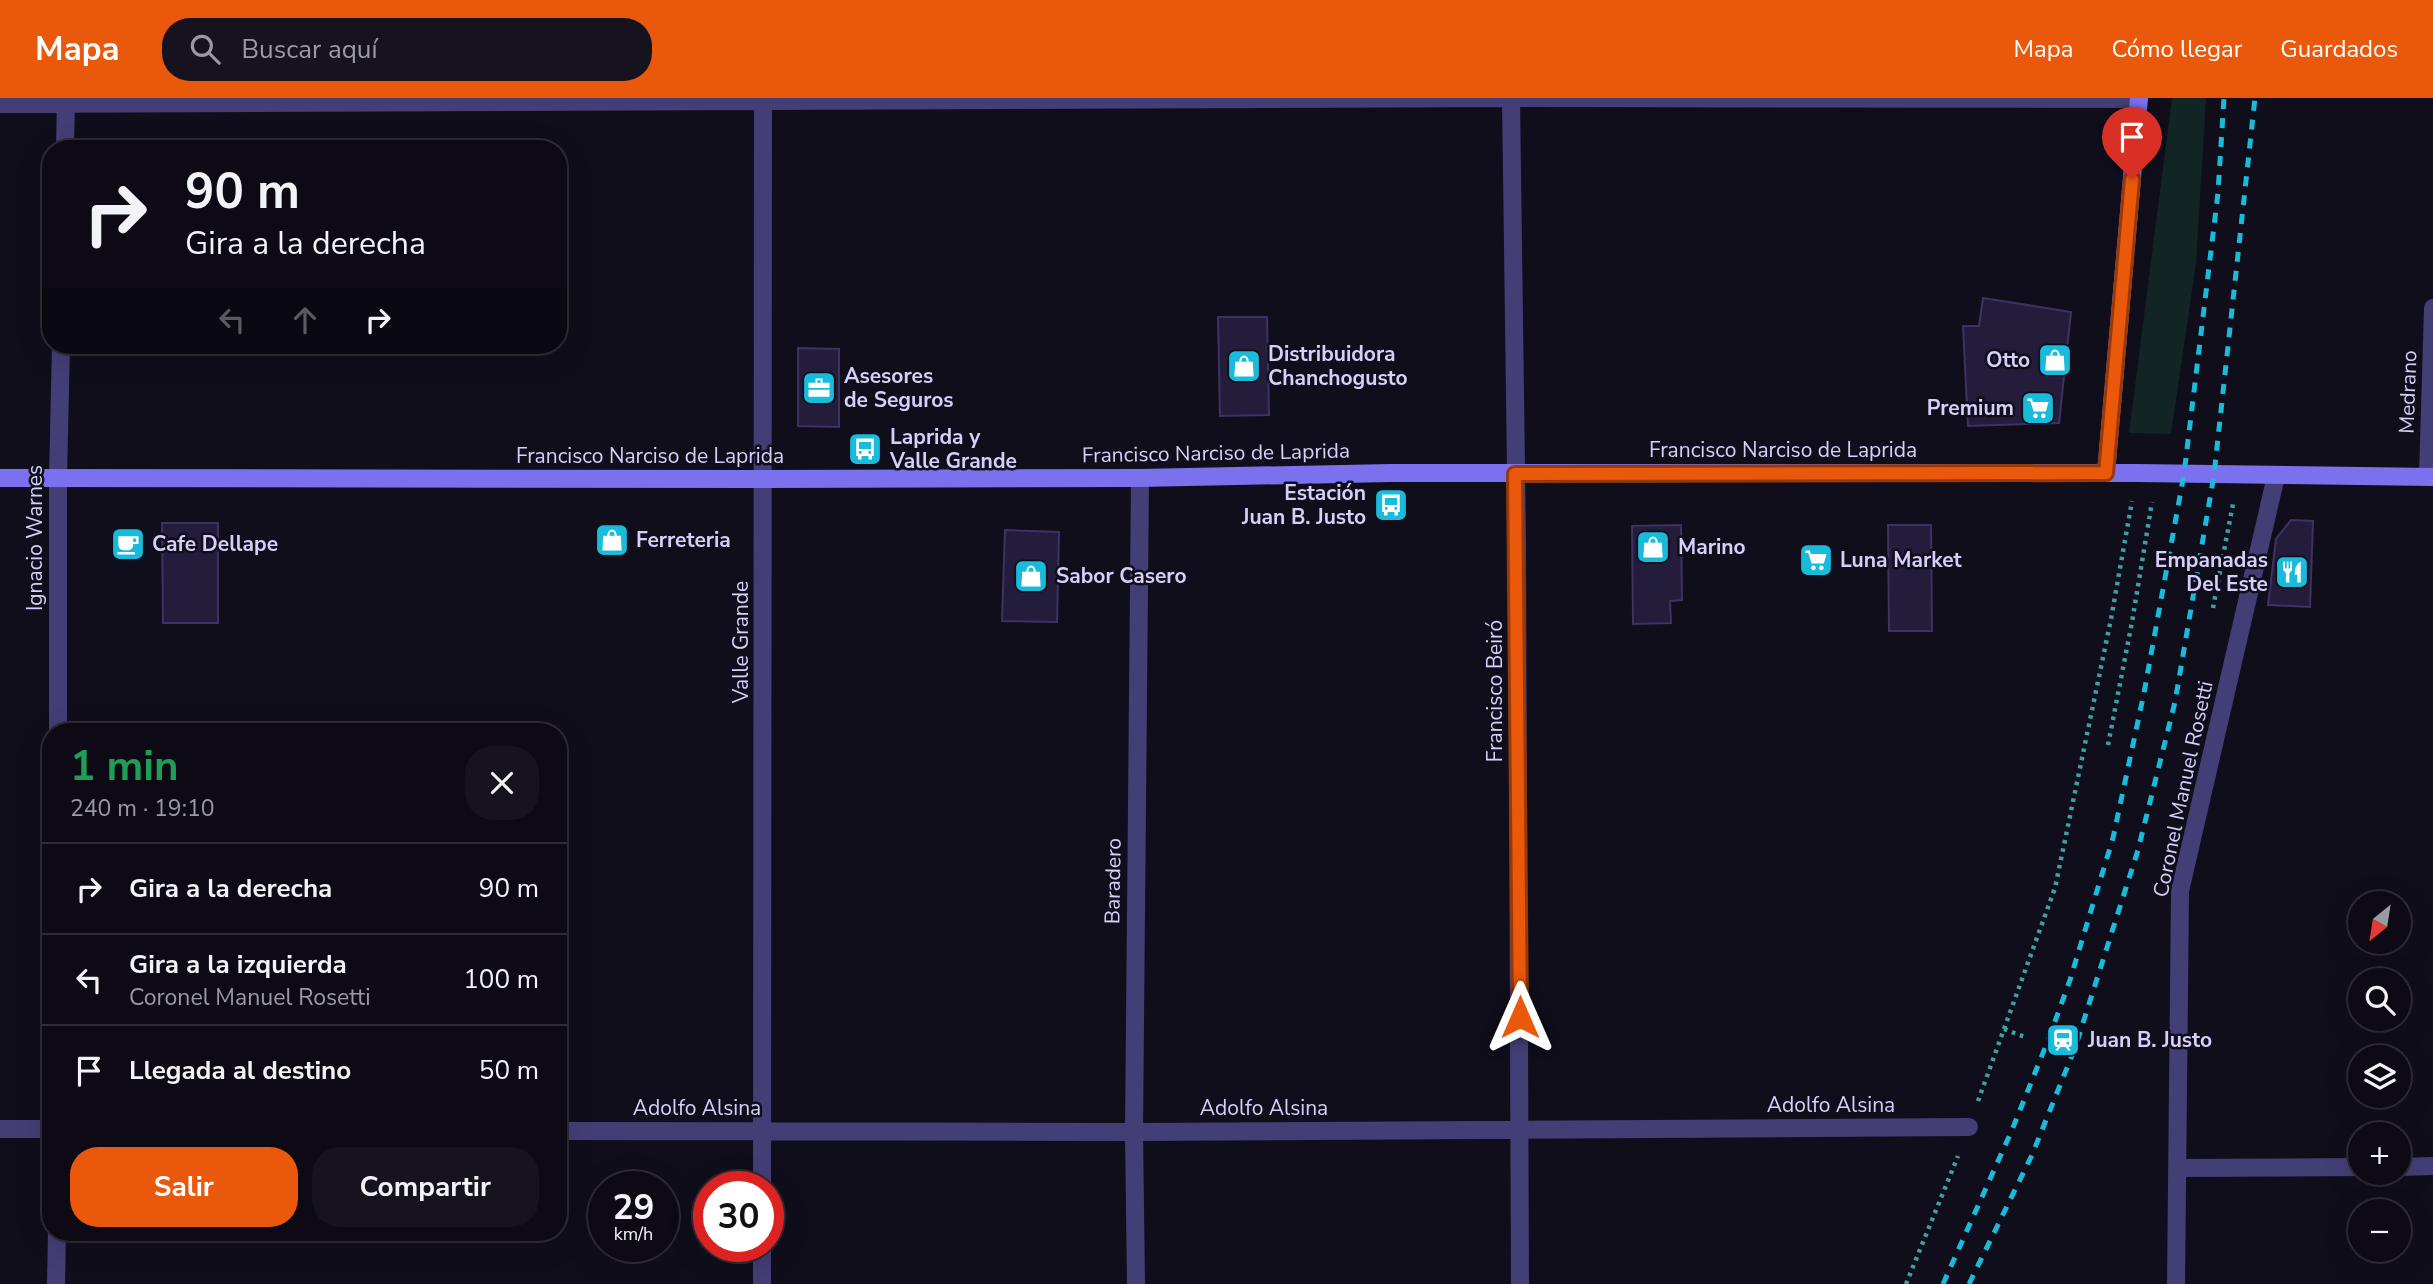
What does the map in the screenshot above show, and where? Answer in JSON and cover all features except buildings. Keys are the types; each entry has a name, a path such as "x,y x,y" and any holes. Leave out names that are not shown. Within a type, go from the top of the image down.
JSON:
{"street":[{"name":"Francisco Beiró","path":"1511,98 1521,1129 1520,1284"},
{"path":"0,104 2139,98 2106,473"},
{"name":"Valle Grande","path":"762,1171 763,100"},
{"path":"65,140 66,102"},
{"name":"Medrano","path":"2430,477 2433,308"},
{"name":"Ignacio Warnes","path":"58,723 61,354"},
{"name":"Francisco Narciso de Laprida","path":"0,478 1140,478 1391,473 2137,472 2430,477"},
{"name":"Coronel Manuel Rosetti","path":"2176,1284 2180,891 2276,476"},
{"name":"Baradero","path":"1136,1284 1134,1132 1140,478"},
{"name":"Adolfo Alsina","path":"567,1130 1134,1132 1969,1127"},
{"path":"0,1129 42,1129"},
{"path":"2411,1167 2433,1166"},
{"path":"2178,1168 2348,1167"},
{"path":"56,1284 57,1241"},
{"path":"762,1262 762,1284"}],"path":[{"path":"1906,1284 1969,1127 2054,888 2112,619 2137,472"},
{"path":"2108,745 2133,622 2157,473"},
{"path":"2004,1029 2025,1037"}],"green space":[{"path":"2172,98 2206,98 2196,263 2171,434 2129,433"}],"railway":[{"path":"1943,1284 2012,1130 2049,1038 2070,980 2113,838 2144,693 2184,474 2218,193 2224,98"},
{"path":"1969,1284 2032,1155 2075,1048 2138,850 2175,702 2214,475 2255,98"}],"place":[{"name":"Otto","path":"2055,360"},
{"name":"Distribuidora Chanchogusto","path":"1244,366"},
{"name":"Asesores de Seguros","path":"819,388"},
{"name":"Premium","path":"2038,408"},
{"name":"Laprida y Valle Grande","path":"865,449"},
{"name":"Estación Juan B. Justo","path":"1391,505"},
{"name":"Ferreteria","path":"612,540"},
{"name":"Cafe Dellape","path":"128,544"},
{"name":"Marino","path":"1653,547"},
{"name":"Luna Market","path":"1816,560"},
{"name":"Empanadas Del Este","path":"2292,572"},
{"name":"Sabor Casero","path":"1031,576"},
{"name":"Juan B. Justo","path":"2063,1040"}],"route":[{"path":"1520,1017 1515,474 2106,473 2132,179"}]}
